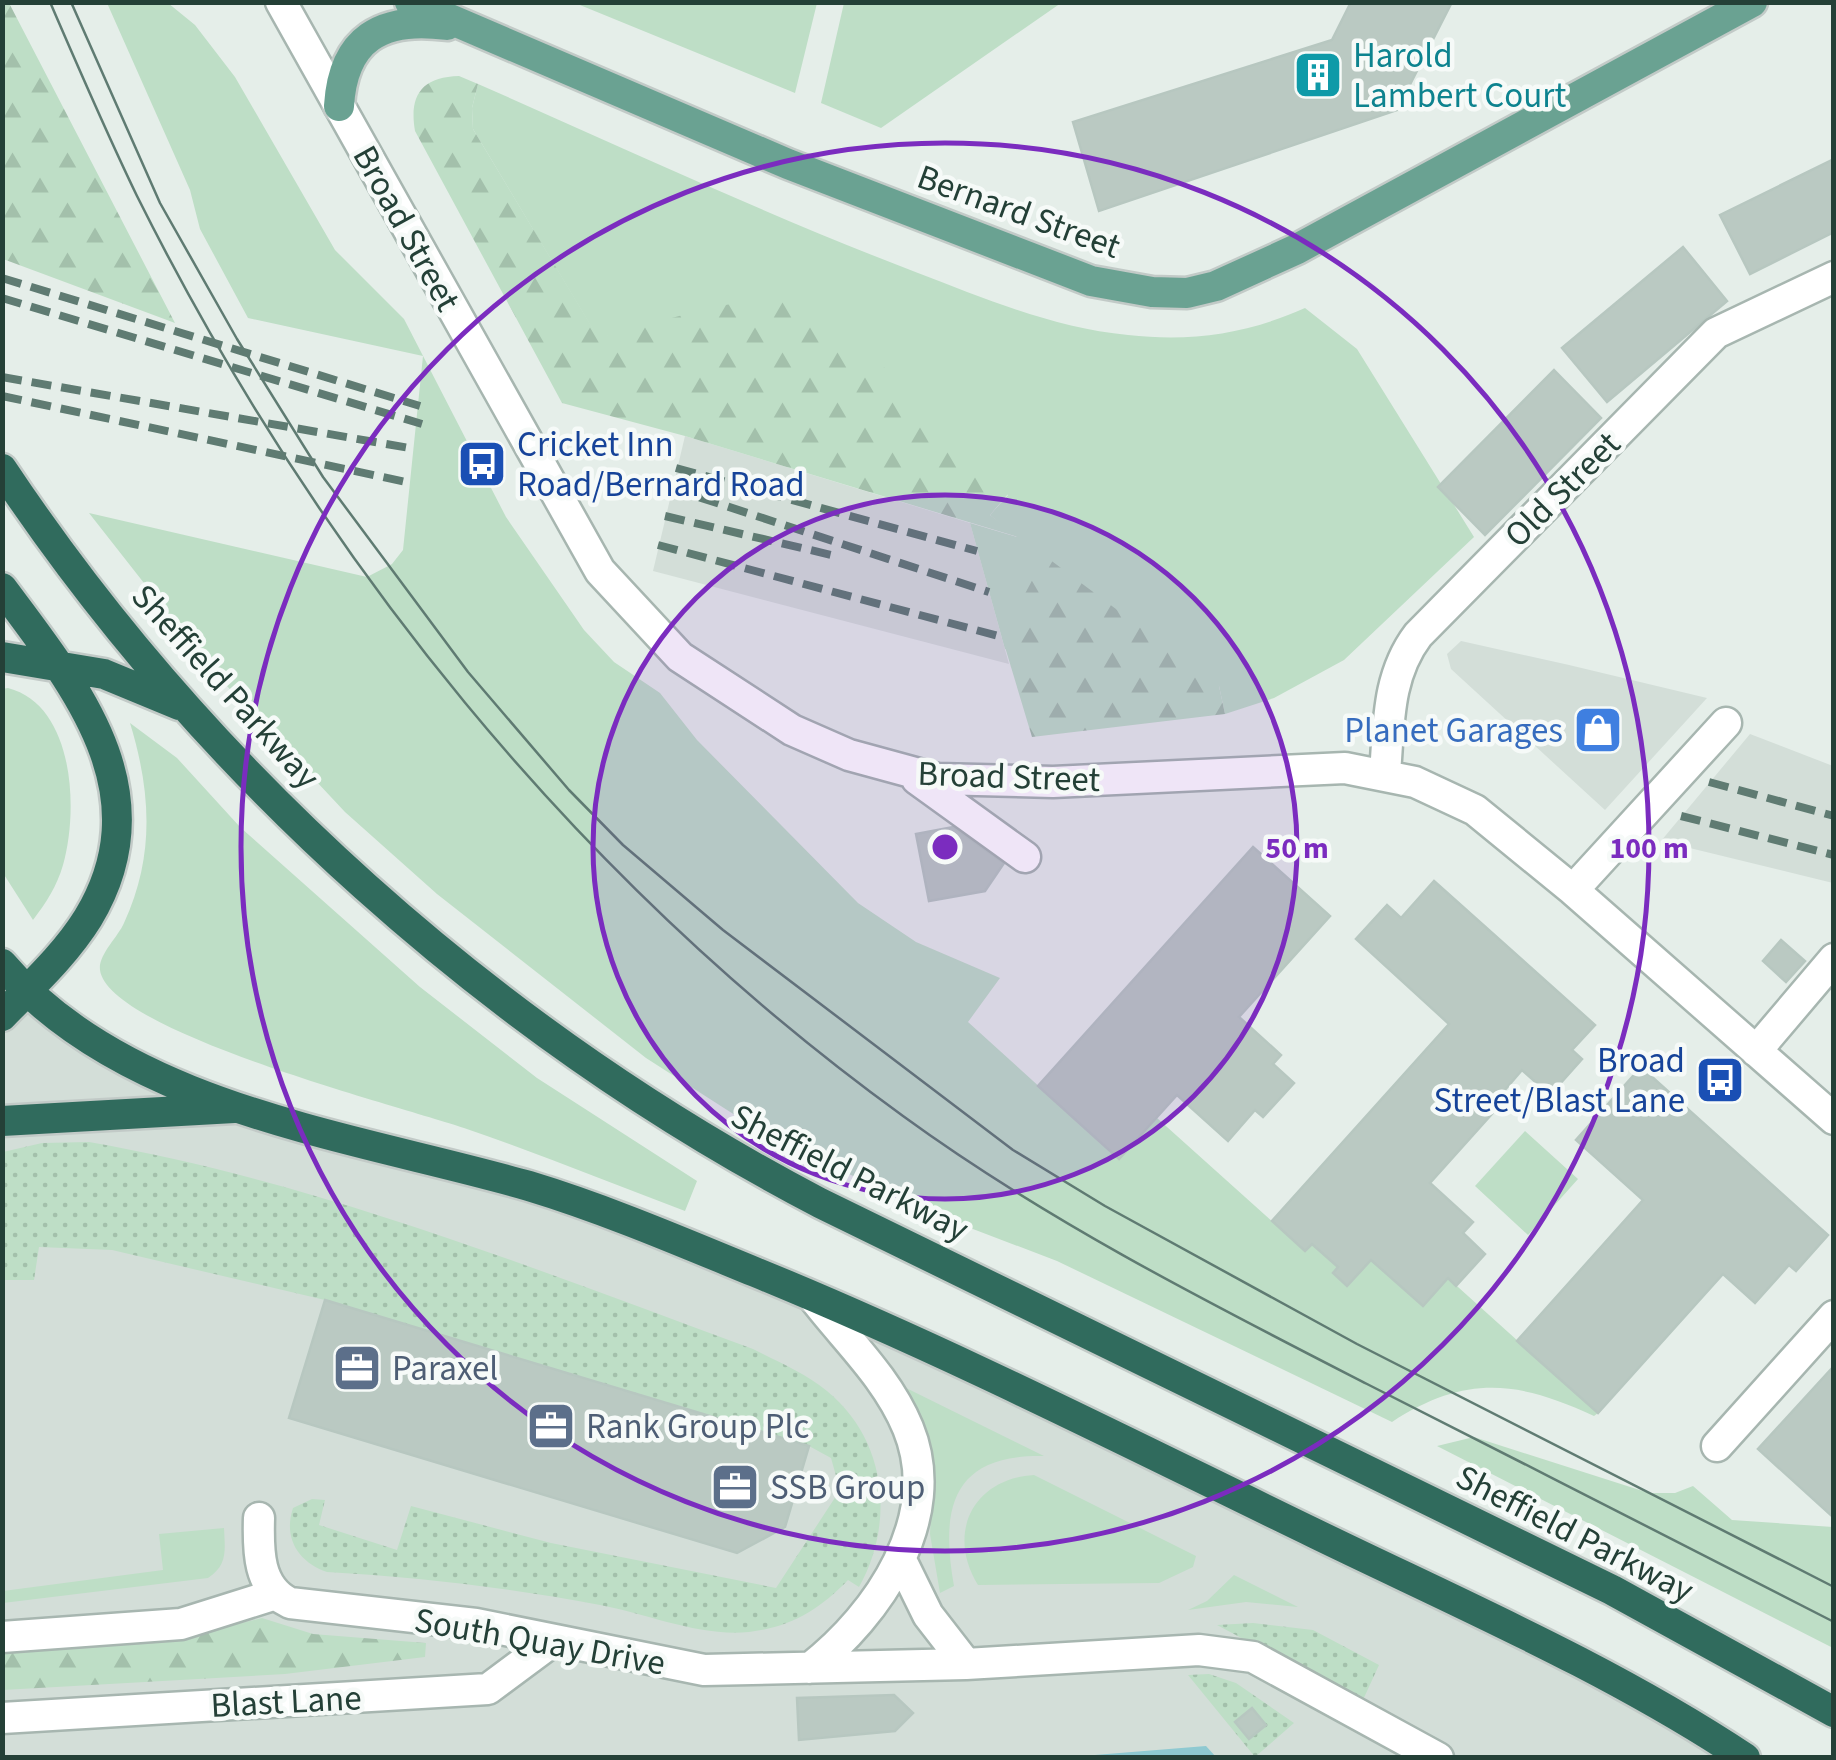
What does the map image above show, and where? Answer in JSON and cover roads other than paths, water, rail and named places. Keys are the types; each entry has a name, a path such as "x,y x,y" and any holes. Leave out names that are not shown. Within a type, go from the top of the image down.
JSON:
{"highway":[{"name":"Sheffield Parkway","path":"2,469 90,590 201,722 305,830 450,956 642,1100 740,1162 1612,1590 1834,1712"},
{"path":"2,588 62,666 109,759 116,824 109,868 88,918 2,1016"},
{"path":"2,657 132,683 180,706 201,722"},
{"path":"2,964 79,1036 120,1060 242,1108 535,1188 812,1297 990,1375 1384,1567 1634,1692 1745,1758"},
{"path":"2,1121 242,1108"}],"main road":[{"name":"Bernard Street","path":"410,2 788,164 1091,281 1124,289 1186,293 1216,286 1297,249 1752,2"},
{"path":"339,106 341,72 350,53 368,38 396,26 425,22 470,28"}],"street":[{"name":"Broad Street","path":"281,2 524,442 616,591 680,656 766,714 820,743 910,774 964,781 1053,782 1345,768 1385,773 1444,793 1475,810 1573,890 1834,1119"},
{"name":"Old Street","path":"1385,773 1392,686 1398,666 1418,635 1716,333 1834,277"},
{"path":"1573,890 1726,722"},
{"path":"910,774 1024,857"},
{"path":"1756,1051 1834,958"},
{"path":"810,1668 866,1614 889,1583 914,1510 916,1453 907,1426 876,1373 812,1297"},
{"path":"1716,1446 1834,1316"},
{"path":"2,1637 181,1624 273,1595 260,1552 259,1518"},
{"path":"900,1558 928,1614 966,1664"},
{"name":"South Quay Drive","path":"273,1595 290,1604 476,1624 704,1670 966,1664 1200,1650 1253,1657 1438,1758"},
{"name":"Blast Lane","path":"2,1718 488,1689 554,1640"}],"water":[{"path":"1206,1746 1216,1757 1070,1757"}],"tram line":[{"path":"50,2 137,196 208,329 287,459 372,583 465,703 564,816 671,923 784,1023 903,1116 1071,1226 1248,1323 1834,1622"},
{"path":"71,2 160,203 237,339 323,477 468,672 569,790 623,845 723,930 1013,1150 1105,1206 1357,1344 1834,1587"}],"railway":[{"path":"2,278 420,406"},
{"path":"2,298 422,424"},
{"path":"2,377 415,449"},
{"path":"2,396 411,483"},
{"path":"676,468 977,551"},
{"path":"671,488 989,592"},
{"path":"665,516 840,557"},
{"path":"658,545 1002,637"},
{"path":"1709,782 1834,816"},
{"path":"1681,816 1834,855"}],"place":[{"name":"Harold Lambert Court","path":"1318,75"},
{"name":"Cricket Inn Road/Bernard Road","path":"482,464"},
{"name":"Planet Garages","path":"1598,730"},
{"name":"Broad Street/Blast Lane","path":"1720,1080"},
{"name":"Paraxel","path":"357,1368"},
{"name":"Rank Group Plc","path":"551,1426"},
{"name":"SSB Group","path":"735,1487"}]}
